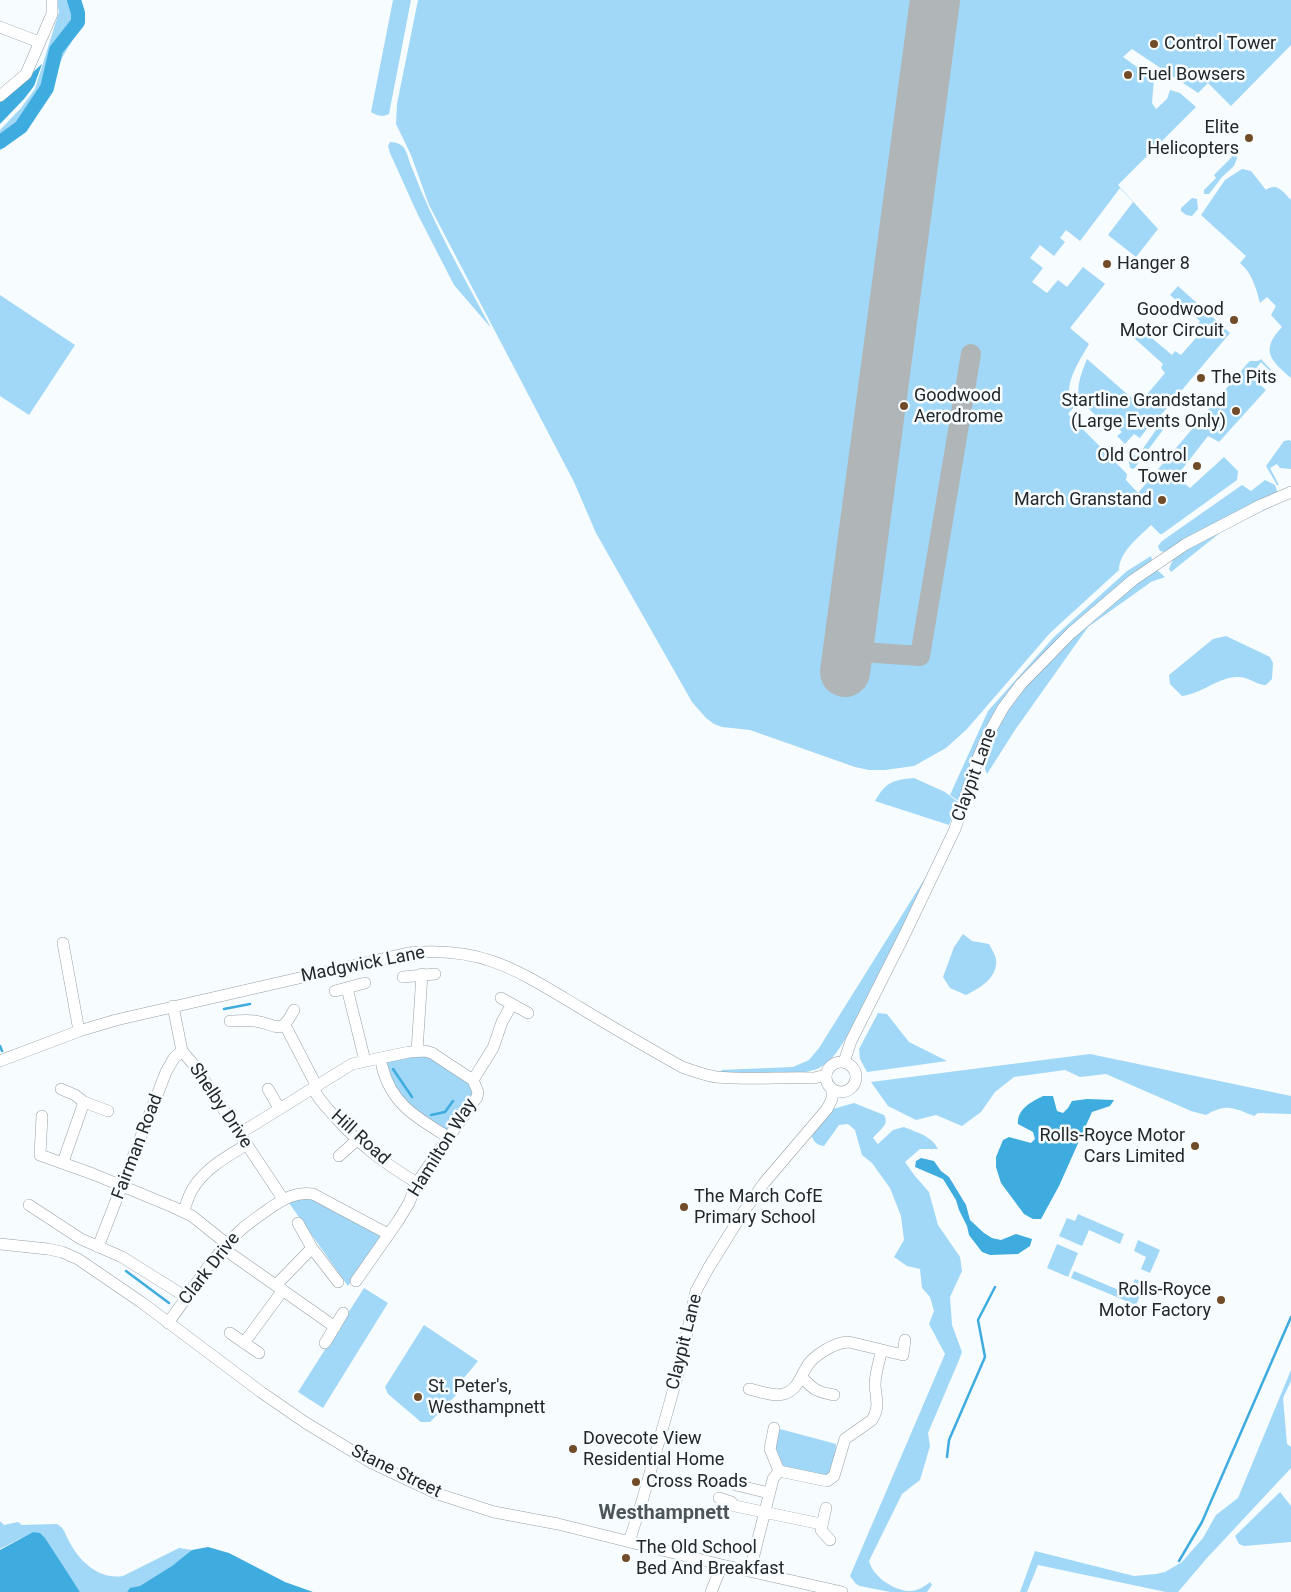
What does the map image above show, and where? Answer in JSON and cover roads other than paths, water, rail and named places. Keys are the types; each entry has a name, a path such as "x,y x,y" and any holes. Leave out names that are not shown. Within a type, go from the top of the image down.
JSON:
{"street":[{"path":"0,96 26,74 52,14 52,0"},
{"path":"0,27 39,42"},
{"name":"Claypit Lane","path":"844,1062 851,1041 956,829 978,758 992,728 1003,708 1021,684 1071,633 1133,580 1186,544 1260,505 1291,492"},
{"path":"63,943 80,1031"},
{"name":"Madgwick Lane","path":"0,1061 80,1031 173,1006 408,953 439,951 485,958 516,970 682,1067 699,1074 716,1077 814,1078 826,1075"},
{"path":"417,1052 422,974"},
{"path":"403,977 435,974"},
{"path":"335,991 365,983"},
{"path":"347,988 365,1061"},
{"path":"501,998 528,1013"},
{"path":"473,1080 492,1051 502,1022 512,1004"},
{"name":"Shelby Drive","path":"173,1006 182,1051 194,1065 283,1199"},
{"path":"230,1021 256,1021 272,1026 285,1025 294,1010"},
{"name":"Hill Road","path":"285,1025 316,1085 314,1089 317,1096 357,1140 380,1160 417,1183"},
{"name":"Fairman Road","path":"98,1247 123,1187 166,1072 174,1058 182,1051"},
{"name":"Hamilton Way","path":"239,1134 352,1064 365,1061 417,1052 432,1053 473,1080 477,1085 477,1098 417,1183 409,1203 356,1281"},
{"path":"844,1062 850,1065 855,1073 854,1085 840,1092 832,1088 826,1081 826,1075 833,1064 844,1062"},
{"path":"382,1066 385,1079 393,1095 403,1106 414,1116 448,1137"},
{"name":"Claypit Lane","path":"629,1542 679,1370 696,1291 742,1214 764,1183 827,1109 832,1099 832,1088"},
{"path":"61,1089 75,1094 84,1102 108,1111"},
{"path":"268,1089 279,1108"},
{"path":"63,1162 84,1102"},
{"path":"42,1116 40,1155 63,1162 192,1216 226,1247 335,1327"},
{"path":"339,1156 357,1140"},
{"path":"182,1212 192,1190 201,1177 225,1158 246,1145"},
{"name":"Clark Drive","path":"168,1323 242,1228 283,1199 304,1192 313,1194 388,1234"},
{"path":"30,1205 80,1239 122,1257 178,1292"},
{"path":"298,1223 312,1248 338,1282"},
{"name":"Stane Street","path":"0,1244 48,1249 62,1252 78,1259 121,1288 306,1423 372,1463 456,1501 494,1512 558,1524 722,1565 842,1592"},
{"path":"244,1343 280,1288 312,1248"},
{"path":"324,1343 343,1313"},
{"path":"230,1333 259,1353"},
{"path":"749,1389 774,1395 783,1395 792,1390 802,1377 806,1367 816,1356 842,1342 903,1355 906,1340"},
{"path":"779,1471 827,1481 834,1476 844,1439 872,1420 874,1416 878,1399 875,1384 882,1350"},
{"path":"802,1377 812,1388 834,1395"},
{"path":"774,1428 770,1449 779,1471"},
{"path":"750,1571 773,1479 779,1471"},
{"path":"736,1485 769,1493"},
{"path":"719,1498 735,1506 822,1524"},
{"path":"826,1508 821,1530 830,1540"},
{"path":"711,1592 722,1565"}],"waterway":[{"path":"0,142 21,127 47,88 56,50 78,22 78,13 74,0"},
{"path":"224,1009 250,1004"},
{"path":"0,1046 2,1051"},
{"path":"393,1069 412,1097"},
{"path":"431,1115 445,1112 453,1101"},
{"path":"126,1271 169,1303"},
{"path":"947,1457 949,1440 985,1357 978,1320 995,1287"},
{"path":"1179,1561 1202,1522 1291,1317"}],"place":[{"name":"Control Tower","path":"1154,44"},
{"name":"Fuel Bowsers","path":"1128,75"},
{"name":"Elite Helicopters","path":"1249,138"},
{"name":"Hanger 8","path":"1107,264"},
{"name":"Goodwood Motor Circuit","path":"1234,320"},
{"name":"The Pits","path":"1201,378"},
{"name":"Goodwood Aerodrome","path":"904,406"},
{"name":"Startline Grandstand (Large Events Only)","path":"1236,411"},
{"name":"Old Control Tower","path":"1197,466"},
{"name":"March Granstand","path":"1162,500"},
{"name":"Rolls-Royce Motor Cars Limited","path":"1195,1146"},
{"name":"The March CofE Primary School","path":"684,1207"},
{"name":"Rolls-Royce Motor Factory","path":"1221,1300"},
{"name":"St. Peter's, Westhampnett","path":"418,1397"},
{"name":"Dovecote View Residential Home","path":"573,1449"},
{"name":"Cross Roads","path":"636,1482"},
{"name":"The Old School Bed And Breakfast","path":"626,1558"}],"district":[{"name":"Westhampnett","path":"664,1514"}]}
